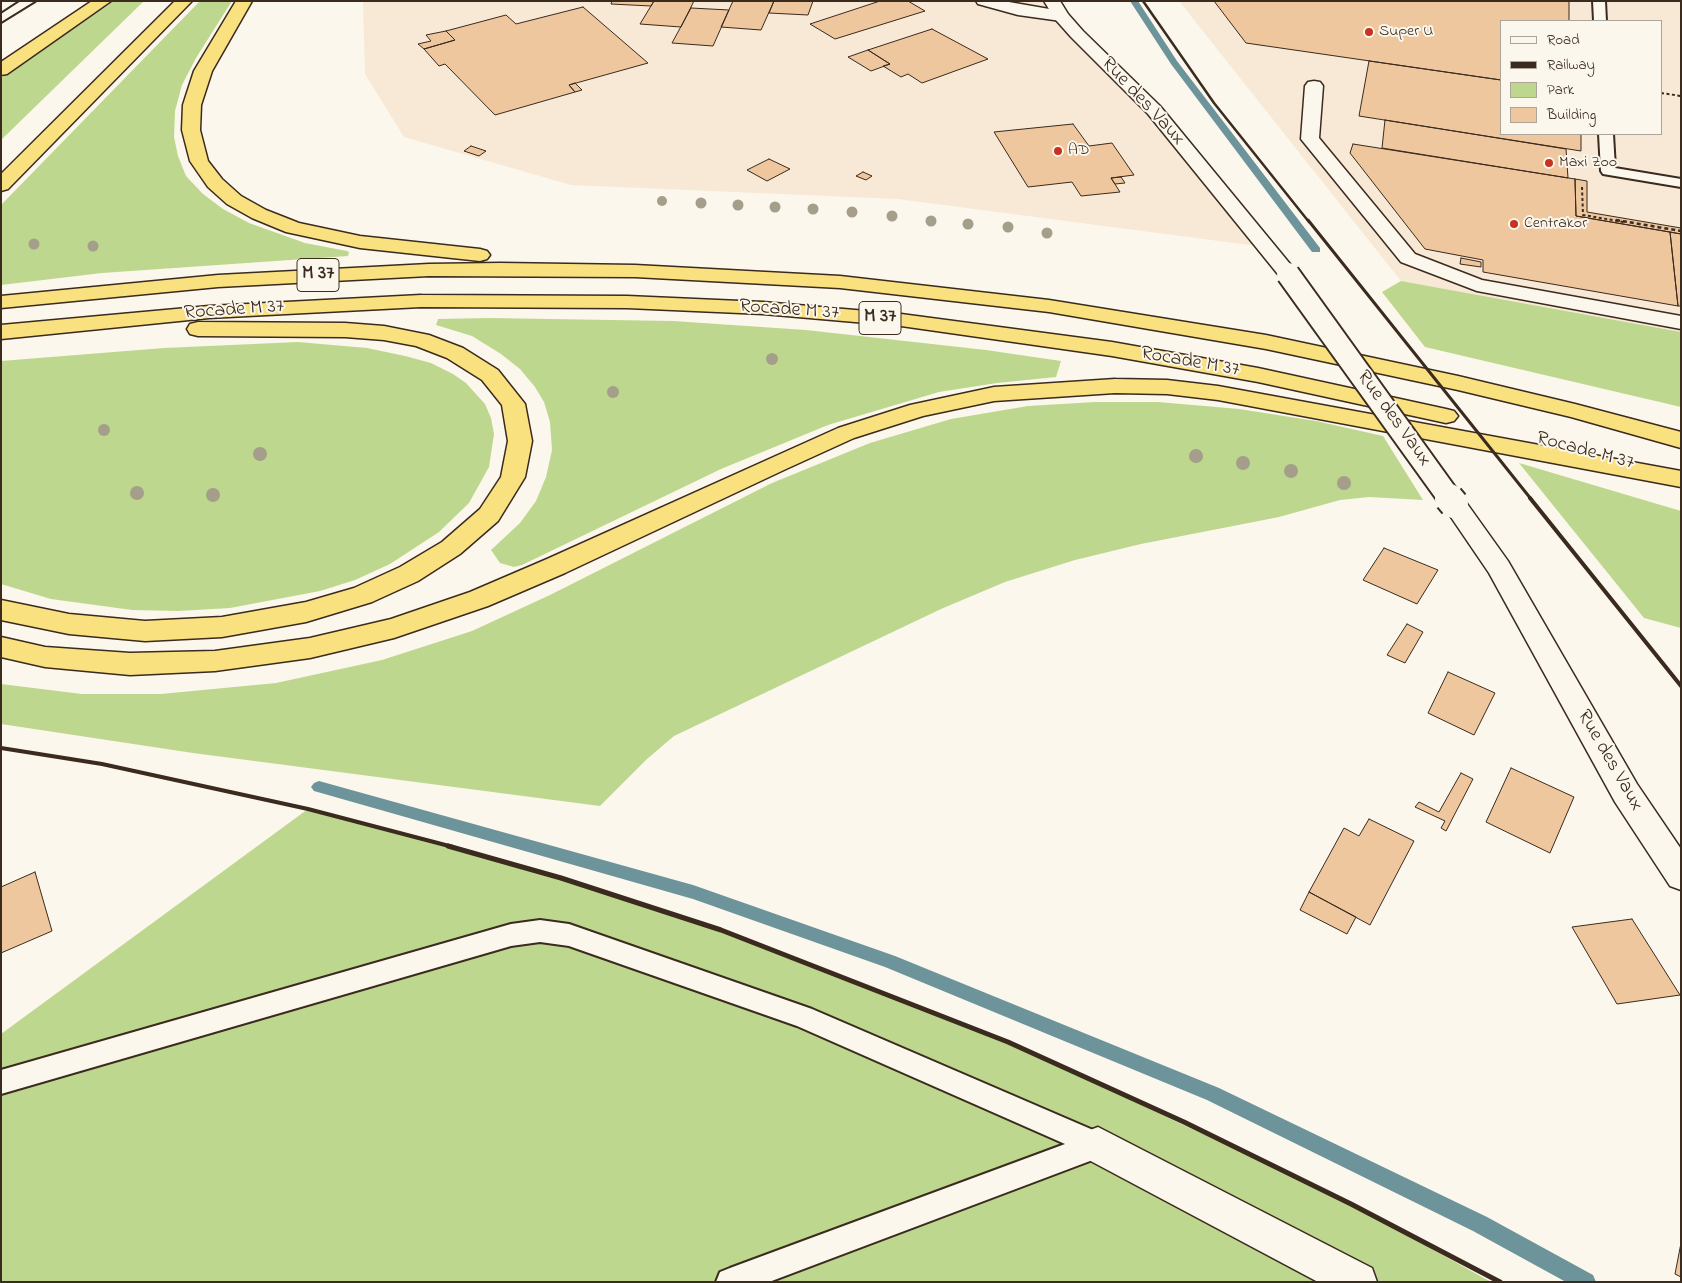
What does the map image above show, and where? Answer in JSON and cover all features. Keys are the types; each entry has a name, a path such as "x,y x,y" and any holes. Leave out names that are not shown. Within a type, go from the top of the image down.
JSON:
{"highway":[{"path":"1,70 103,1"},
{"path":"107,56 162,1"},
{"path":"1,185 184,1"},
{"path":"244,1 203,71 192,105 191,130 200,161 215,183 234,200 259,214 293,228 329,237 360,242 635,271"},
{"path":"30,131 51,110"},
{"name":"Rocade M 37","path":"1,302 147,287 350,273 500,269 635,271 771,277 910,289 1119,316 1257,340 1476,388 1681,440"},
{"name":"Rocade M 37","path":"1,332 270,308 492,300 695,304 901,320 1040,337 1258,375 1452,418 1570,447 1681,478"},
{"path":"1,610 69,624 145,631 222,627 306,612 371,591 409,574 451,548 488,515 512,477 520,441 513,404 490,374 455,353 421,340 384,333 345,330 294,328 216,330 64,325"},
{"path":"1,647 45,657 130,664 215,661 310,648 394,628 479,599 556,566 768,467 846,433 918,410 994,394 1115,386 1168,387 1218,392 1681,478"},
{"name":"M 37","path":"1646,430 1681,436"}],"street":[{"path":"984,1 1018,10 1057,9"},
{"name":"Rue des Vaux","path":"1057,9 1076,34 1154,110 1288,274 1454,504 1500,568 1626,793 1681,876"},
{"path":"1314,86 1310,139 1408,258 1477,285 1681,322"},
{"path":"1098,1146 1358,1282"}],"lane":[{"path":"1,19 29,1"},
{"path":"1599,1 1600,20"},
{"path":"1606,135 1608,171 1681,183"},
{"path":"1,1082 511,935 540,931 569,935 803,1018 1098,1146"},
{"path":"730,1282 1098,1146"}],"path":[{"path":"1662,93 1681,96"}],"shaded area":[{"path":"363,1 1052,1 1265,247 898,199 571,185 404,137 365,74"},
{"path":"1179,1 1681,1 1681,332 1401,281"}],"green space":[{"path":"114,1 144,1 1,140 1,78"},
{"path":"200,1 232,1 196,58 182,85 175,111 174,137 178,156 186,176 203,194 223,209 249,223 305,243 347,251 349,252 348,256 102,273 1,285 1,205"},
{"path":"1401,281 1681,332 1681,407 1425,347 1382,292"},
{"path":"438,319 673,321 806,330 986,350 1061,361 1056,377 997,383 939,392 828,425 721,469 522,565 514,567 500,563 491,550 520,523 536,501 546,477 552,450 550,422 544,402 535,387 520,369 501,354 472,336 436,325"},
{"path":"298,342 367,348 431,363 466,383 485,404 491,418 494,434 489,467 469,503 439,532 390,564 355,580 320,591 230,608 178,611 132,610 51,599 1,584 1,361 164,348"},
{"path":"1095,402 1158,402 1239,409 1316,421 1383,436 1423,500 1369,497 1340,500 1279,517 1141,544 1075,560 1005,582 941,609 674,736 647,759 600,806 193,753 1,724 1,684 82,694 161,694 276,683 382,660 472,631 550,595 772,483 870,443 951,419 1028,406"},
{"path":"1519,463 1681,511 1681,628 1644,618"},
{"path":"308,809 561,878 721,930 1008,1042 1351,1204 1491,1282 1,1282 1,1034"}],"building":[{"path":"612,1 654,1 651,6 611,4"},
{"path":"654,1 694,1 681,27 640,24"},
{"path":"733,1 774,1 761,30 721,27"},
{"path":"774,1 813,1 808,15 769,13"},
{"path":"880,1 908,1 925,11 835,39 810,24"},
{"name":"Super U","path":"1214,1 1569,1 1569,20 1500,20 1500,80 1246,43"},
{"path":"583,7 648,63 569,85 575,92 495,115 445,64 439,66 424,49 455,40 446,31 506,15 516,24"},
{"path":"691,8 729,10 713,46 672,43"},
{"path":"932,29 988,59 922,83 908,74 901,77 883,66 890,64 868,50"},
{"path":"446,31 455,40 424,49 418,44 431,41 426,35"},
{"path":"868,50 890,64 871,71 848,57"},
{"path":"1369,61 1500,80 1500,135 1581,135 1581,151 1359,116"},
{"path":"575,83 582,90 575,92 569,85"},
{"path":"1385,120 1566,149 1568,178 1382,148"},
{"path":"1073,124 1089,146 1112,143 1134,175 1111,178 1120,192 1081,196 1072,182 1028,187 994,132"},
{"name":"Centrakor","path":"1353,144 1575,179 1576,216 1670,232 1678,306 1483,272 1483,260 1425,249 1350,153"},
{"path":"471,146 486,151 479,156 464,151"},
{"path":"769,159 790,169 767,181 747,170"},
{"path":"863,172 872,176 866,180 856,176"},
{"path":"1121,177 1125,183 1115,184 1111,178"},
{"path":"1575,179 1587,181 1587,212 1681,228 1681,234 1576,216"},
{"path":"1670,232 1681,234 1681,306 1678,306"},
{"path":"1461,258 1481,262 1481,267 1460,264"},
{"path":"1384,548 1438,570 1417,604 1363,580"},
{"path":"1407,624 1423,632 1405,663 1387,655"},
{"path":"1448,672 1495,693 1474,735 1428,713"},
{"path":"1511,768 1574,797 1550,853 1486,822"},
{"path":"1461,773 1473,779 1446,831 1441,828 1445,821 1415,807 1419,802 1439,812"},
{"path":"1369,819 1414,841 1370,925 1309,892 1344,828 1359,836"},
{"path":"35,872 52,931 1,953 1,887"},
{"path":"1309,892 1356,917 1347,934 1300,910"},
{"path":"1632,919 1680,995 1617,1004 1572,927"},
{"path":"1681,1243 1681,1277 1675,1274"}],"waterway":[{"path":"1134,1 1174,62 1316,250"},
{"path":"319,787 693,892 889,961 1213,1094 1480,1224 1586,1282"}],"railway":[{"path":"1143,1 1214,103 1309,222"},
{"path":"1308,220 1531,499"},
{"path":"1530,498 1681,686"},
{"path":"1,748 102,764 308,809 453,847"},
{"path":"448,846 561,878 721,930 1008,1042 1184,1122 1351,1204 1500,1282"}],"place":[{"name":"Super U","path":"1369,32"},
{"name":"AD","path":"1058,151"},
{"name":"Maxi Zoo","path":"1549,163"},
{"name":"Centrakor","path":"1514,224"}]}
